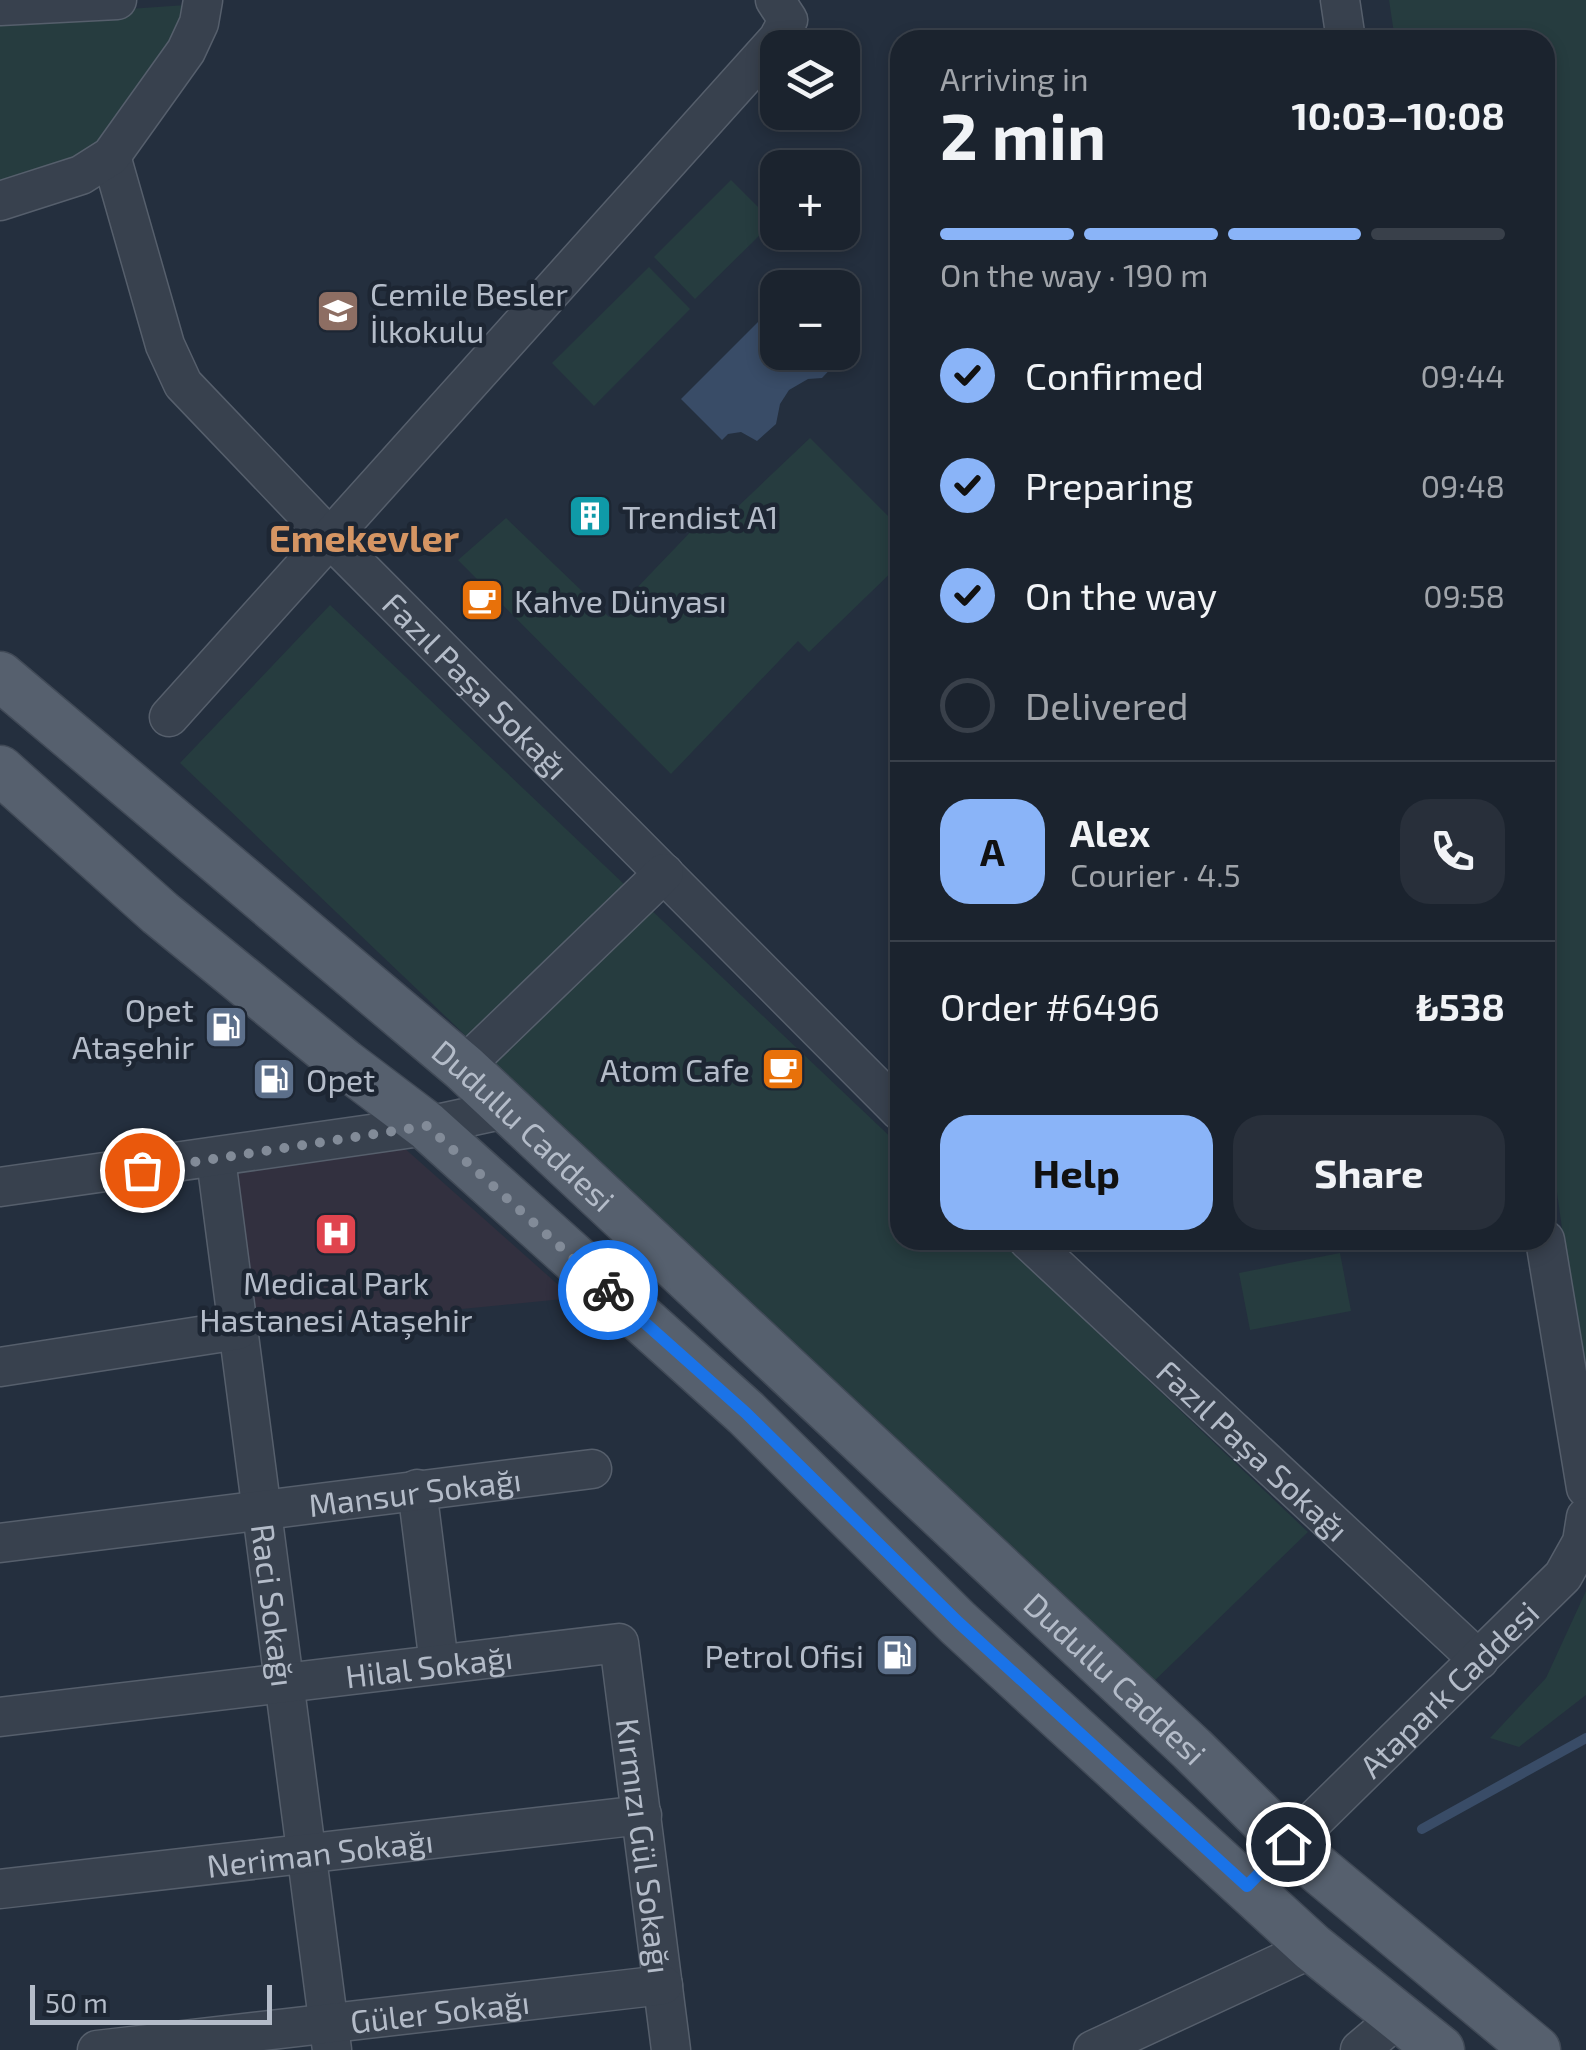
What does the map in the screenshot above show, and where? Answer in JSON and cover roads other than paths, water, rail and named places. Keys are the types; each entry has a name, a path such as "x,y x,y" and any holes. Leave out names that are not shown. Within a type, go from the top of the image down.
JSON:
{"main road":[{"name":"Dudullu Caddesi","path":"0,676 463,1066 1178,1736 1288,1844 1536,2050"},
{"name":"Dudullu Caddesi","path":"0,770 160,913 427,1126 746,1413 958,1622 1313,1948 1422,2039"}],"street":[{"path":"0,6 117,0"},
{"path":"0,201 82,174 112,156 186,51 199,23 203,0"},
{"path":"169,717 778,39 788,20 775,0"},
{"path":"1340,0 1344,30"},
{"name":"Fazıl Paşa Sokağı","path":"112,156 165,345 183,384 330,538 890,1101"},
{"path":"463,1066 664,874"},
{"path":"0,1187 216,1159 427,1126 506,1108"},
{"name":"Raci Sokağı","path":"216,1159 330,2037"},
{"name":"Fazıl Paşa Sokağı","path":"1039,1250 1479,1660"},
{"path":"1547,1250 1586,1488"},
{"path":"0,1367 238,1330"},
{"name":"Mansur Sokağı","path":"0,1543 592,1469"},
{"path":"417,1490 439,1664"},
{"name":"Atapark Caddesi","path":"1247,1886 1563,1576 1582,1542 1586,1517"},
{"name":"Hilal Sokağı","path":"0,1716 620,1642"},
{"name":"Kırmızı Gül Sokağı","path":"620,1642 671,2050"},
{"name":"Neriman Sokağı","path":"0,1889 642,1814"},
{"path":"1094,2050 1313,1948"},
{"name":"Güler Sokağı","path":"97,2050 330,2037 663,1984"},
{"path":"1360,2050 1422,2039"}],"water":[{"path":"760,320 760,370 830,370 822,378 808,379 789,390 780,404 776,424 757,441 741,432 728,434 722,440 681,399"}],"waterway":[{"path":"1422,1829 1586,1738"}],"place":[{"name":"Cemile Besler İlkokulu","path":"338,311"},
{"name":"Trendist A1","path":"590,516"},
{"name":"Kahve Dünyası","path":"482,600"},
{"name":"Opet Ataşehir","path":"226,1027"},
{"name":"Atom Cafe","path":"783,1069"},
{"name":"Opet","path":"274,1079"},
{"name":"Medical Park Hastanesi Ataşehir","path":"336,1234"},
{"name":"Petrol Ofisi","path":"897,1655"}],"district":[{"name":"Emekevler","path":"364,537"}]}
